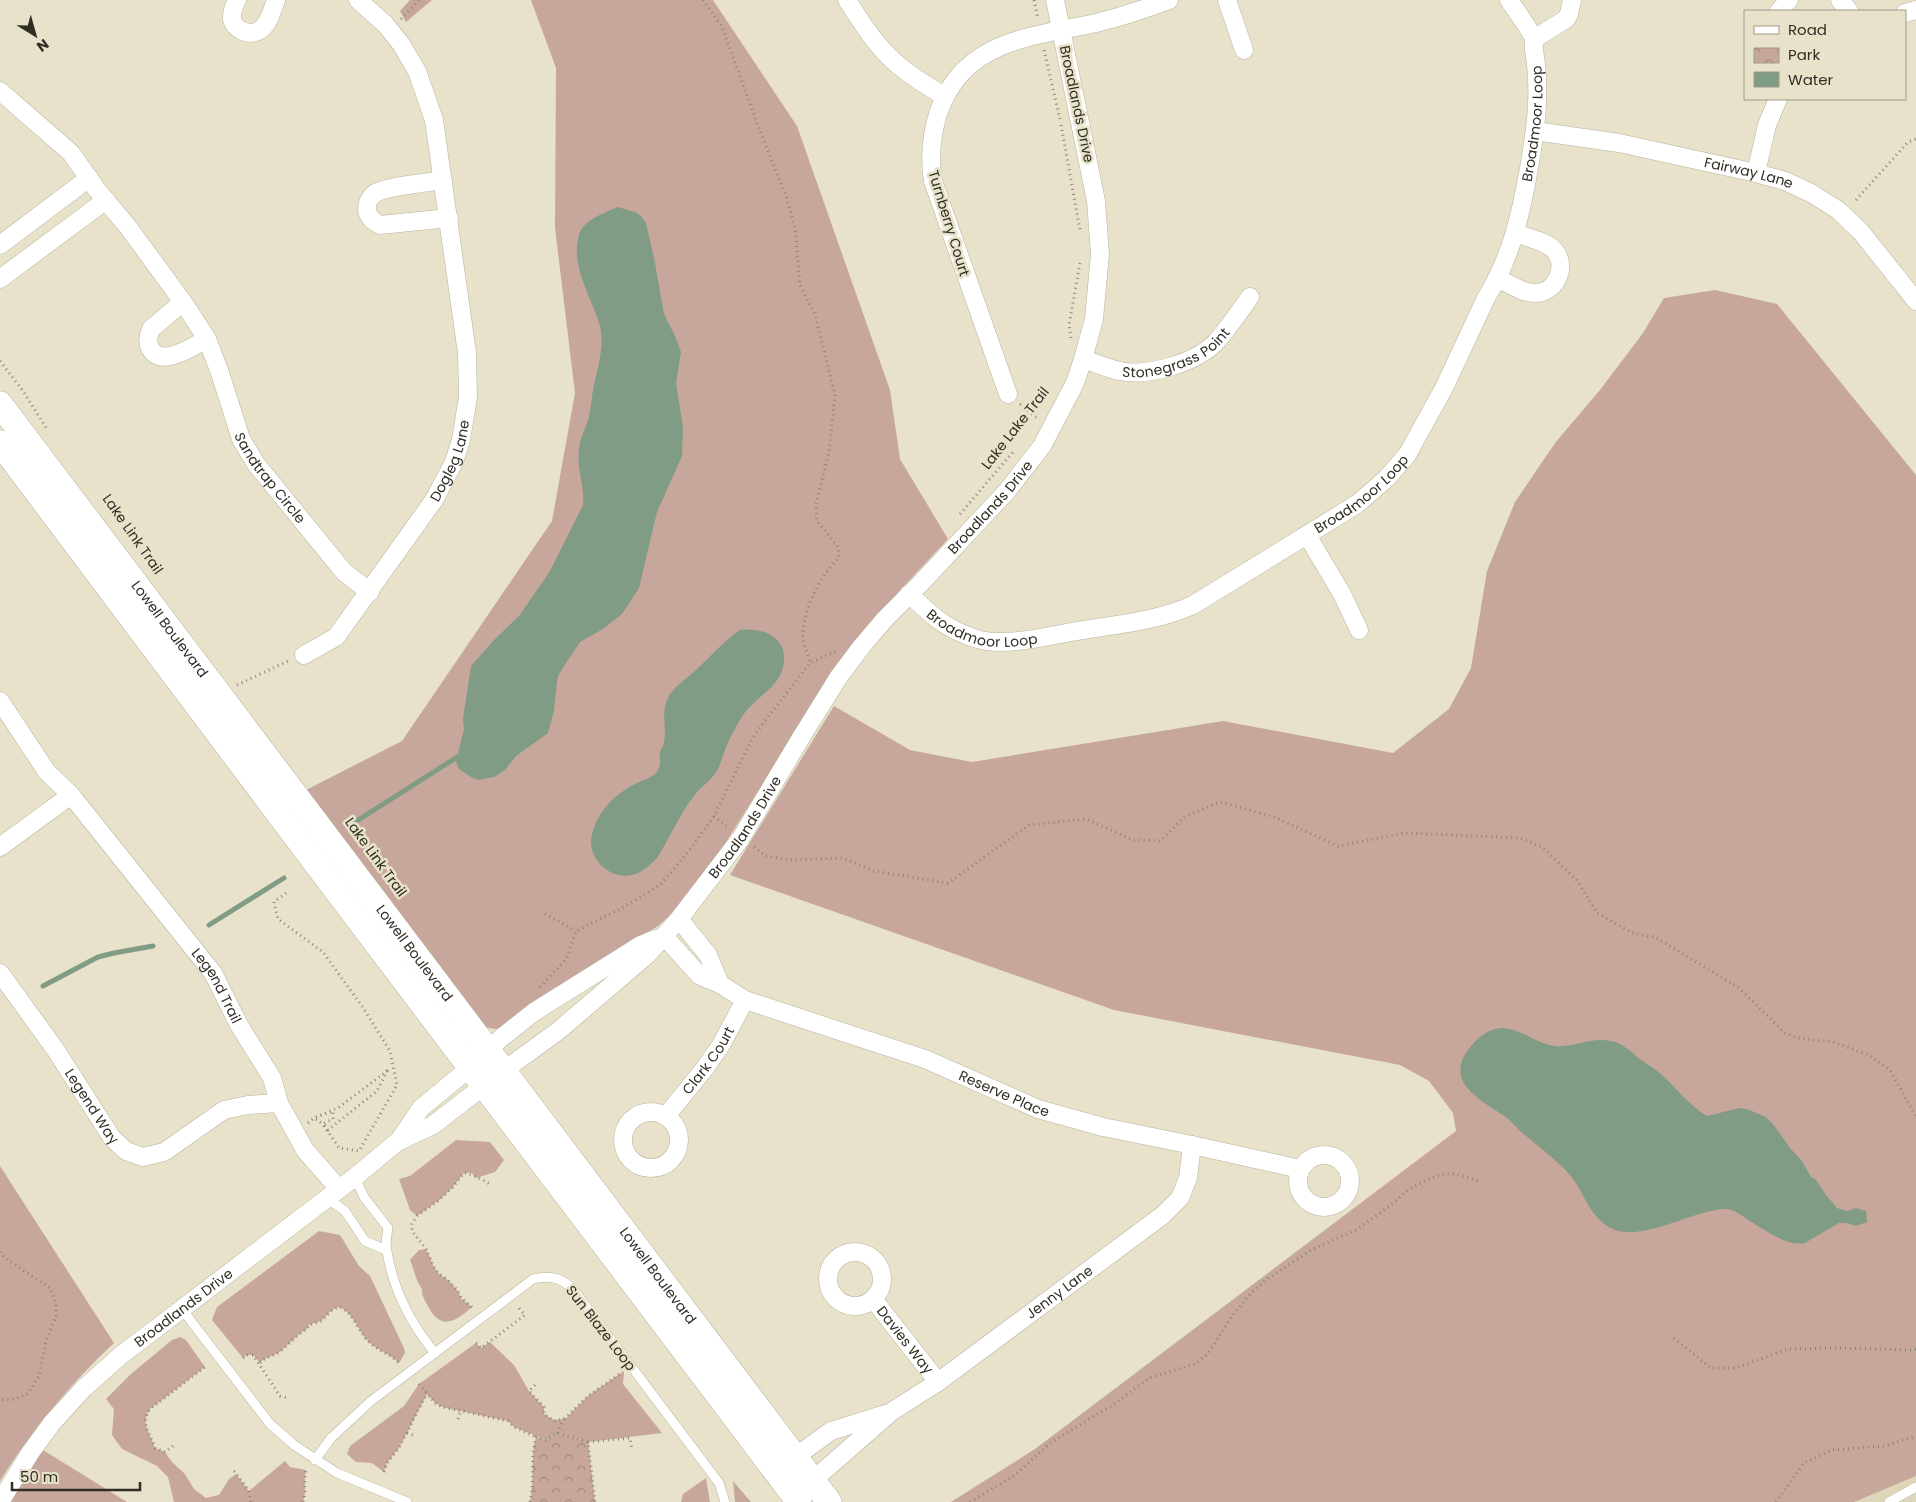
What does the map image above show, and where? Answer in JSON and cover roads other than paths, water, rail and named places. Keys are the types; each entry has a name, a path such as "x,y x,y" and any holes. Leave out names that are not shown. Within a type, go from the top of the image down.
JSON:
{"main road":[{"name":"Lowell Boulevard","path":"0,404 486,1069 799,1502"},
{"name":"Lowell Boulevard","path":"0,443 486,1069 829,1502"}],"street":[{"path":"237,0 232,20 236,27 243,32 250,33 259,31 266,24 276,0"},
{"name":"Dogleg Lane","path":"304,655 336,637 370,592 444,483 454,462 461,440 468,398 467,353 434,120 417,71 401,44 358,0"},
{"path":"846,0 882,48 895,62 905,71 945,97"},
{"name":"Broadlands Drive","path":"0,1502 30,1453 52,1423 83,1389 120,1356 355,1177 397,1142 421,1108 486,1069 558,1030 647,955 679,919 742,838 774,780 838,678 862,646 908,594 920,584 1007,492 1042,446 1075,383 1083,360 1094,319 1100,254 1096,201 1055,0"},
{"path":"1062,30 1099,22 1169,0"},
{"path":"1226,0 1244,50"},
{"name":"Broadmoor Loop","path":"908,594 938,621 954,631 979,640 1009,641 1032,638 1176,613 1193,605 1357,504 1386,479 1407,454 1444,388 1497,278 1516,233 1536,131 1538,102 1534,39 1509,0"},
{"path":"1534,39 1566,19 1572,0"},
{"path":"1781,10 1789,0"},
{"path":"1840,0 1848,10"},
{"name":"Turnberry Court","path":"1008,394 933,181 930,161 931,142 945,97 956,78 975,59 997,47 1062,30"},
{"name":"Sandtrap Circle","path":"0,91 71,153 183,302 207,339 219,370 240,439 256,464 338,566 370,592"},
{"path":"1756,173 1767,125 1778,100"},
{"name":"Fairway Lane","path":"1536,131 1619,143 1785,181 1811,193 1838,210 1861,232 1916,301"},
{"path":"0,245 89,178"},
{"path":"442,180 379,191 369,200 368,214 373,221 380,225 448,218"},
{"path":"0,279 106,200"},
{"path":"1497,278 1531,294 1547,290 1557,281 1560,274 1559,258 1550,247 1516,233"},
{"name":"Stonegrass Point","path":"1083,360 1121,371 1150,372 1170,367 1214,344 1250,296"},
{"path":"183,302 151,329 148,335 148,344 151,351 162,358 171,357 207,339"},
{"path":"1307,535 1342,594 1359,630"},
{"name":"Legend Trail","path":"0,701 47,772 71,795 213,973 238,1025 272,1078 279,1103 305,1150 333,1193"},
{"path":"0,847 71,795"},
{"path":"679,919 708,955 720,984"},
{"name":"Broadlands Drive","path":"486,1069 501,1038 534,1012 641,945 664,936"},
{"name":"Reserve Place","path":"664,936 700,976 720,984 744,1000 925,1059 1038,1109 1103,1127 1300,1169"},
{"name":"Legend Way","path":"0,972 55,1048 112,1138 126,1150 143,1156 164,1152 224,1110 248,1105 279,1103"},
{"name":"Clark Court","path":"666,1116 721,1045 744,1000"},
{"name":"Jenny Lane","path":"812,1480 891,1412 938,1382 1162,1215 1180,1198 1188,1178 1192,1145"},
{"name":"Davies Way","path":"873,1299 938,1382"},
{"name":"Jenny Lane","path":"795,1457 831,1431 891,1412"}],"lane":[{"path":"355,1177 364,1197 388,1228 386,1250 400,1295 420,1335 435,1353"},
{"path":"333,1193 365,1241 386,1250"},
{"name":"Sun Blaze Loop","path":"315,1460 331,1438 350,1418 533,1279 550,1276 565,1281 573,1288 719,1482 725,1502"},
{"path":"181,1308 270,1424 294,1445 315,1460 360,1484 407,1502"},
{"path":"1889,1502 1916,1487"}],"water":[{"path":"618,207 635,212 646,223 664,314 681,352 676,383 683,427 682,456 657,512 639,588 622,614 603,629 580,642 559,674 554,711 548,733 516,756 505,770 494,777 478,780 459,769 456,762 464,729 463,718 471,666 519,616 550,571 583,505 578,456 581,438 589,416 602,342 600,326 583,282 577,259 577,247 581,230 589,221"},
{"path":"740,630 766,633 779,642 783,649 784,657 781,674 741,718 729,740 717,771 689,803 657,858 649,866 636,874 623,876 608,871 596,859 592,851 592,834 598,818 608,804 620,793 657,772 660,752 665,737 664,710 669,695 723,643"},
{"path":"1501,1028 1516,1031 1548,1045 1555,1046 1569,1046 1596,1040 1615,1042 1625,1047 1659,1072 1689,1102 1707,1116 1739,1108 1747,1109 1766,1117 1837,1208 1847,1211 1856,1208 1866,1211 1867,1222 1856,1226 1839,1223 1805,1243 1798,1244 1777,1237 1738,1213 1727,1209 1711,1211 1638,1232 1625,1232 1607,1226 1592,1211 1576,1183 1563,1168 1507,1118 1478,1098 1464,1082 1460,1073 1462,1062 1468,1050 1482,1035"}],"waterway":[{"path":"355,822 462,754"},
{"path":"209,925 284,878"},
{"path":"43,986 98,957 153,946"}]}
